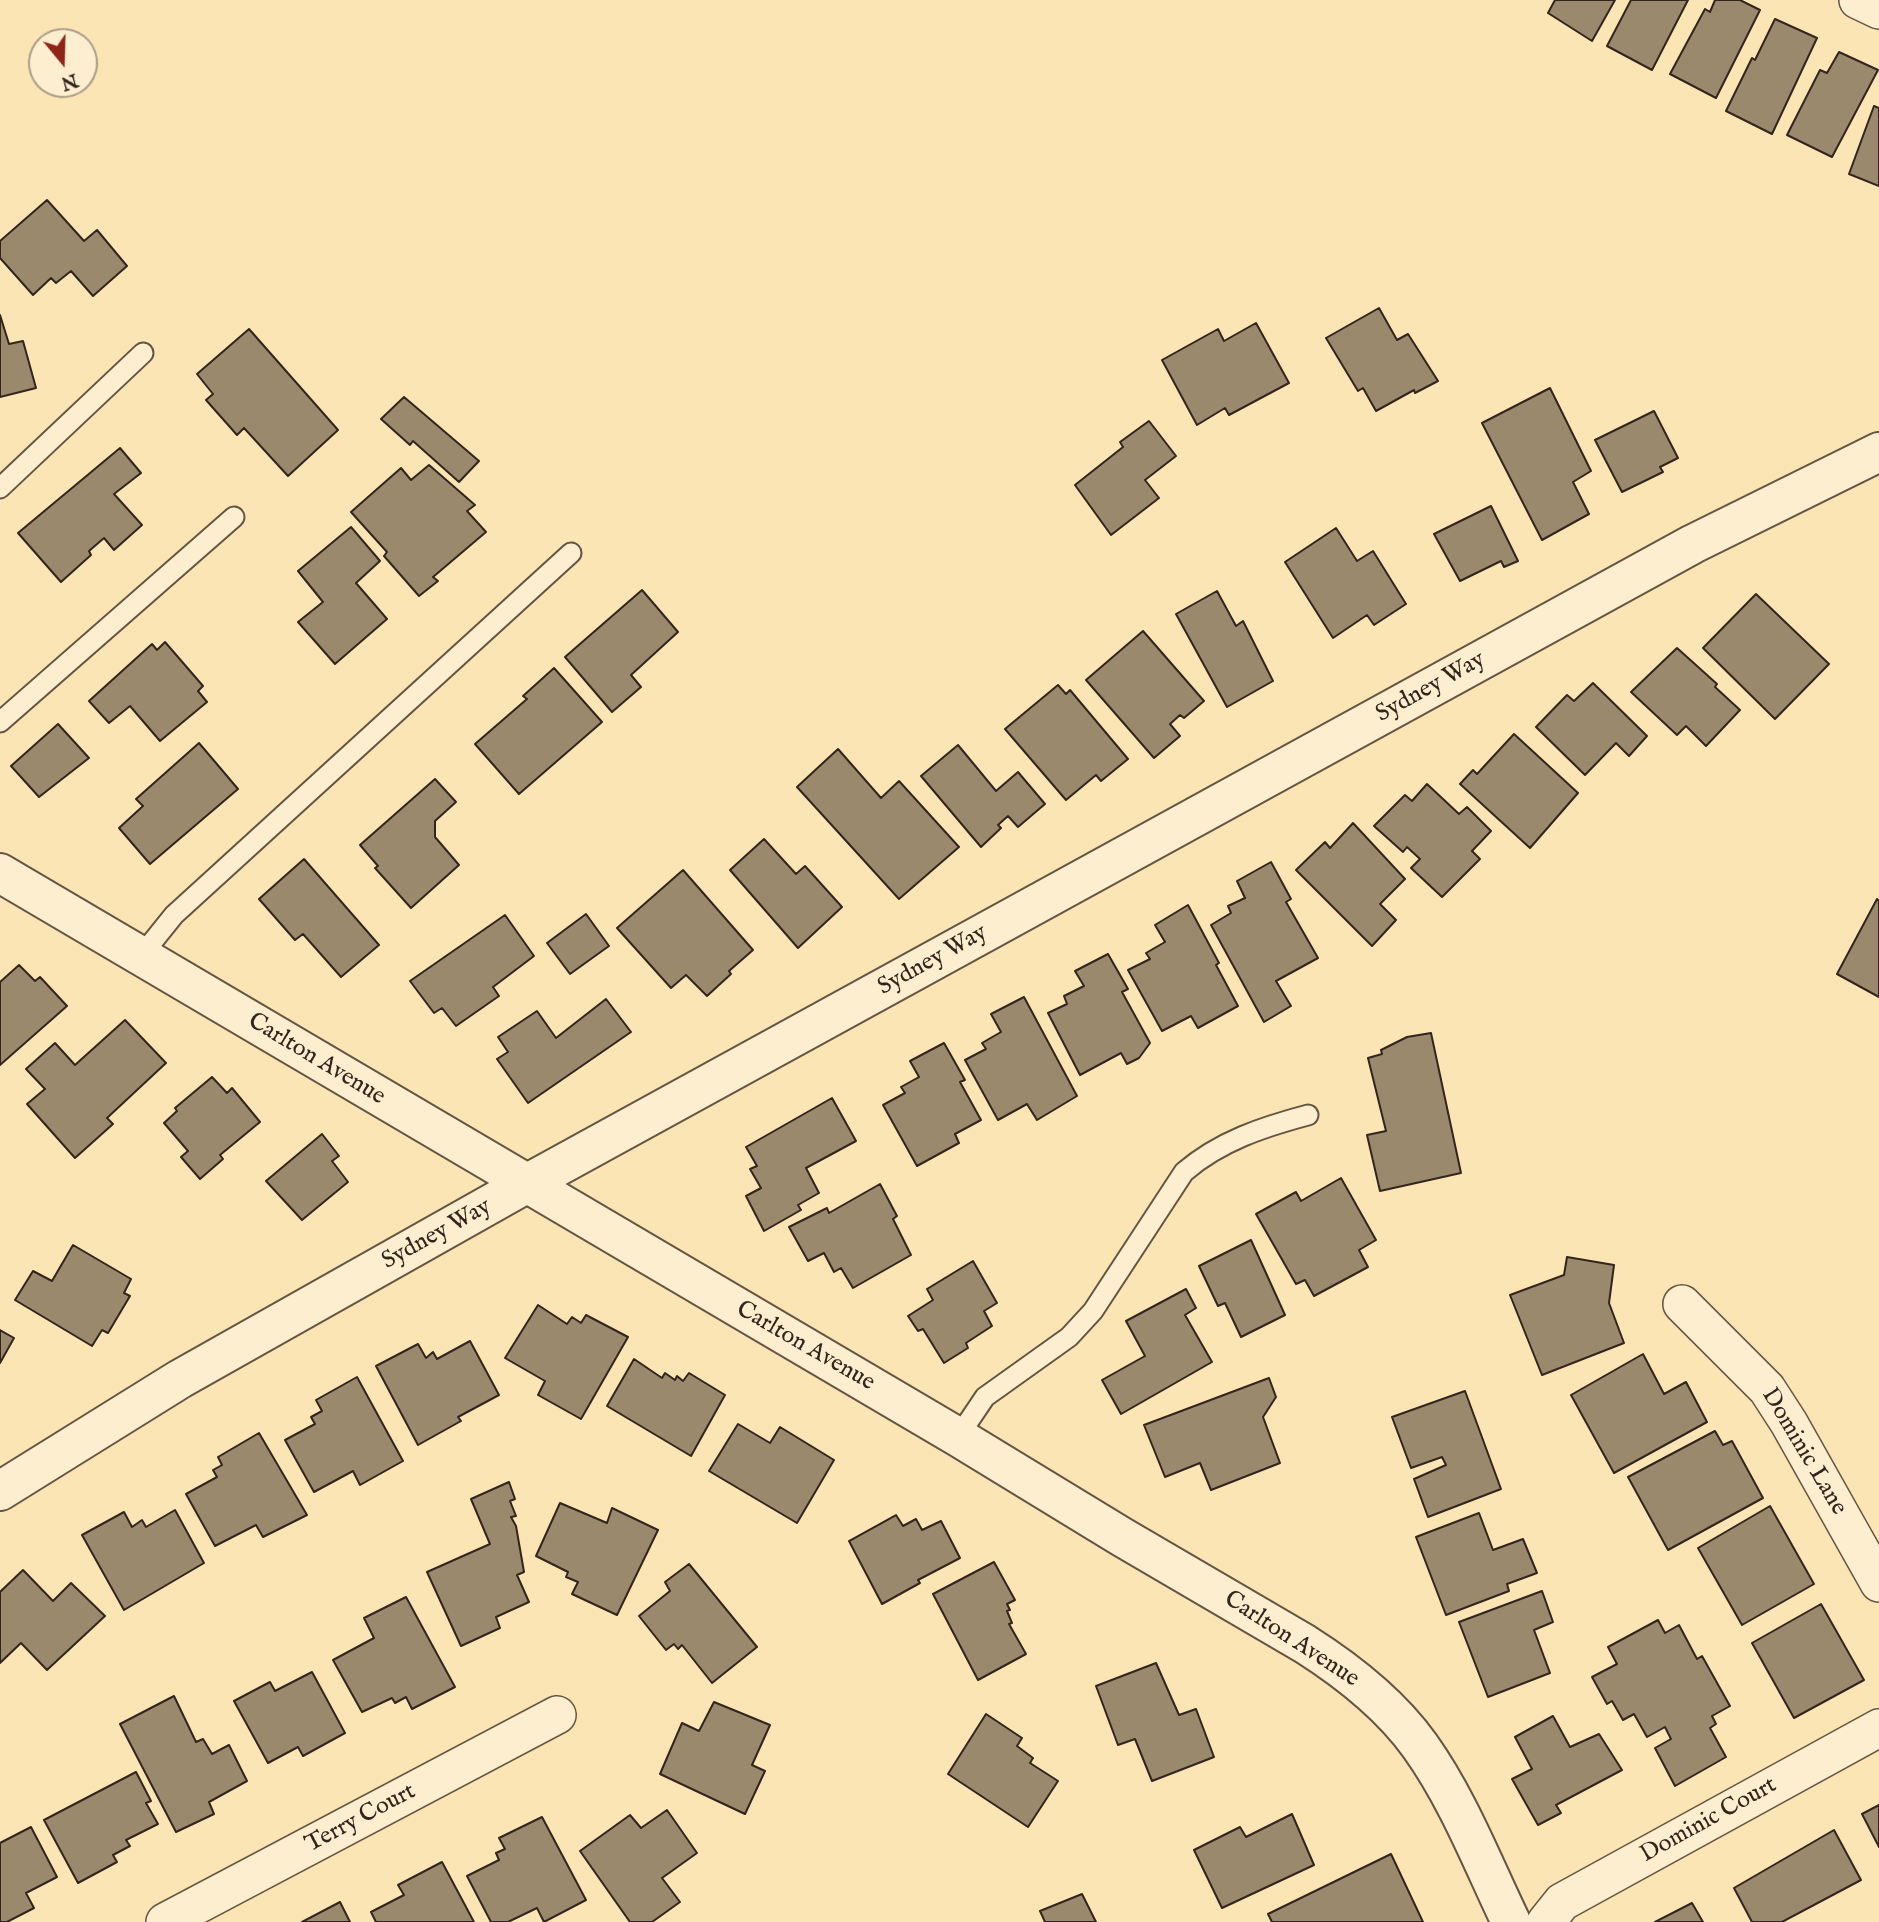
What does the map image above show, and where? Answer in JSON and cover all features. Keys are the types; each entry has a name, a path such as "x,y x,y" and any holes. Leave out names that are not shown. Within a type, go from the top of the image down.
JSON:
{"street":[{"path":"1858,0 1879,10"},
{"name":"Sydney Way","path":"0,1491 180,1379 527,1184 1693,544 1879,452"},
{"name":"Carlton Avenue","path":"0,873 1305,1644 1383,1703 1419,1745 1457,1810 1511,1922"},
{"name":"Dominic Lane","path":"1682,1304 1767,1389 1879,1583"},
{"name":"Terry Court","path":"165,1922 557,1716"},
{"name":"Dominic Court","path":"1546,1922 1562,1902 1879,1728"}],"lane":[{"path":"0,488 143,353"},
{"path":"0,722 234,517"},
{"path":"141,956 174,915 571,553"},
{"path":"958,1437 985,1397 1069,1337 1093,1311 1184,1172 1201,1158 1233,1140 1269,1125 1308,1115"}],"building":[{"path":"1555,0 1615,0 1592,41 1548,13"},
{"path":"1631,0 1688,0 1652,70 1607,46"},
{"path":"1715,0 1740,0 1760,10 1716,98 1670,74 1705,9 1710,12"},
{"path":"1775,19 1817,38 1772,134 1726,111"},
{"path":"1839,52 1878,70 1832,157 1787,135 1820,70 1827,73"},
{"path":"1874,106 1879,108 1879,186 1849,174"},
{"path":"47,200 84,241 97,230 127,266 93,296 71,271 56,283 51,278 33,295 0,258 0,241"},
{"path":"1379,308 1397,340 1408,334 1438,381 1415,393 1414,390 1376,411 1363,388 1358,391 1326,338"},
{"path":"0,315 9,344 23,341 36,388 0,397"},
{"path":"1256,323 1289,383 1229,415 1225,408 1197,425 1162,360 1218,329 1224,341"},
{"path":"249,329 338,430 288,476 244,428 237,435 206,400 213,394 197,374"},
{"path":"1550,388 1591,471 1573,482 1589,514 1542,540 1482,423"},
{"path":"404,397 479,461 459,482 413,441 410,445 381,419"},
{"path":"1654,411 1678,458 1660,467 1663,472 1622,492 1595,440"},
{"path":"1149,421 1176,456 1145,480 1159,498 1111,535 1075,485 1123,447 1120,442"},
{"path":"120,448 141,473 114,494 142,525 114,550 104,538 89,551 91,555 61,582 18,533"},
{"path":"429,465 475,505 467,511 486,532 433,577 438,581 419,596 384,556 387,552 351,512 401,468 411,480"},
{"path":"1491,506 1518,561 1504,567 1501,561 1460,581 1434,534"},
{"path":"351,527 380,561 356,583 387,619 335,664 298,622 323,602 298,571"},
{"path":"1336,528 1357,561 1373,551 1406,604 1374,625 1367,615 1333,638 1285,562"},
{"path":"642,590 678,632 631,675 641,687 612,712 565,657"},
{"path":"1217,591 1236,626 1243,621 1273,681 1227,707 1176,614"},
{"path":"1756,594 1829,664 1775,719 1703,648"},
{"path":"1143,631 1204,701 1184,718 1180,715 1170,724 1180,736 1154,758 1086,680"},
{"path":"165,642 203,686 198,691 207,702 160,741 130,706 109,723 89,701 152,644 157,650"},
{"path":"1677,648 1717,684 1715,687 1740,710 1706,746 1686,726 1677,735 1631,692"},
{"path":"554,668 602,722 519,794 475,744 527,699 523,696"},
{"path":"1593,683 1647,736 1629,756 1616,743 1585,775 1536,727 1567,695 1574,701"},
{"path":"1058,685 1066,694 1070,690 1128,759 1101,781 1096,775 1066,800 1005,729"},
{"path":"58,724 89,758 39,797 11,766"},
{"path":"1514,734 1578,793 1530,848 1460,784 1473,770 1477,774"},
{"path":"199,743 238,789 150,864 119,828 143,806 136,799"},
{"path":"958,745 996,791 1018,772 1045,804 1018,827 1008,816 998,825 1001,828 981,847 921,776"},
{"path":"838,749 881,798 899,781 959,847 899,899 797,787"},
{"path":"435,779 456,802 435,821 435,837 459,865 411,908 375,868 378,866 360,845"},
{"path":"1427,784 1459,814 1467,807 1491,831 1472,851 1480,859 1442,897 1411,868 1420,859 1407,847 1403,852 1374,826 1405,795 1412,801"},
{"path":"1353,823 1405,879 1380,904 1396,920 1372,946 1296,870 1325,842 1330,848"},
{"path":"764,839 796,874 805,866 842,907 798,948 730,870"},
{"path":"304,859 379,945 341,977 303,934 295,940 259,899"},
{"path":"1271,862 1291,899 1286,902 1318,958 1276,981 1291,1006 1264,1022 1211,925 1231,913 1228,906 1245,898 1237,881"},
{"path":"683,870 753,950 729,971 731,974 707,996 686,975 671,988 617,928"},
{"path":"1877,899 1879,901 1879,997 1837,974"},
{"path":"1188,905 1238,1006 1198,1028 1191,1016 1162,1031 1128,970 1150,959 1146,953 1165,942 1155,925"},
{"path":"586,914 609,946 570,974 547,943"},
{"path":"505,915 534,956 493,987 499,996 456,1026 442,1008 434,1013 410,981"},
{"path":"1108,954 1128,989 1122,992 1150,1043 1139,1058 1127,1064 1121,1053 1080,1075 1048,1013 1067,1004 1064,996 1084,986 1075,971"},
{"path":"19,965 35,981 40,977 67,1006 0,1065 0,982"},
{"path":"1024,997 1077,1096 1037,1120 1027,1104 998,1120 965,1060 986,1049 982,1043 1001,1032 991,1014"},
{"path":"606,999 631,1032 528,1103 497,1059 508,1052 498,1037 537,1011 556,1038"},
{"path":"125,1020 166,1063 107,1118 113,1124 75,1158 27,1104 45,1089 26,1069 55,1043 75,1065"},
{"path":"1431,1033 1461,1173 1380,1191 1367,1135 1386,1131 1368,1058 1382,1054 1381,1050 1407,1037"},
{"path":"944,1043 965,1080 960,1082 981,1120 955,1134 959,1143 917,1166 883,1105 905,1093 901,1087 919,1077 910,1061"},
{"path":"212,1077 227,1093 232,1088 260,1122 220,1155 223,1159 200,1179 181,1157 188,1151 164,1123 177,1111 175,1108"},
{"path":"832,1098 856,1141 806,1168 819,1193 798,1205 801,1210 764,1231 746,1196 761,1188 750,1169 757,1166 746,1147"},
{"path":"322,1134 339,1156 332,1161 348,1182 302,1220 266,1181"},
{"path":"1341,1178 1376,1240 1359,1250 1368,1267 1314,1296 1305,1280 1296,1284 1256,1214 1296,1192 1301,1201"},
{"path":"880,1184 897,1216 893,1219 911,1255 853,1288 841,1268 834,1272 824,1253 808,1261 789,1227 827,1208 829,1213"},
{"path":"1251,1240 1285,1315 1241,1337 1225,1303 1218,1306 1199,1266"},
{"path":"73,1245 131,1279 124,1293 130,1296 108,1333 102,1330 92,1346 15,1300 33,1271 52,1281"},
{"path":"1567,1257 1614,1265 1609,1303 1624,1343 1542,1375 1510,1295 1564,1275"},
{"path":"973,1261 997,1303 984,1311 992,1326 966,1343 968,1348 944,1363 923,1329 918,1331 908,1316 933,1300 927,1289"},
{"path":"1186,1289 1196,1308 1185,1315 1212,1362 1121,1414 1102,1380 1145,1356 1126,1321"},
{"path":"538,1305 567,1324 572,1317 581,1323 586,1315 628,1337 581,1419 538,1395 545,1381 505,1358"},
{"path":"0,1330 14,1338 0,1363"},
{"path":"470,1341 499,1395 458,1417 461,1421 418,1445 376,1366 418,1344 426,1358 433,1352 437,1359"},
{"path":"1643,1354 1664,1394 1686,1382 1707,1422 1614,1473 1571,1395"},
{"path":"634,1359 662,1378 665,1373 675,1380 677,1376 683,1381 689,1373 725,1395 691,1456 607,1406"},
{"path":"357,1377 403,1461 360,1485 353,1471 314,1492 285,1440 315,1424 311,1417 322,1411 316,1400"},
{"path":"1269,1378 1276,1397 1263,1417 1280,1463 1211,1490 1200,1463 1165,1477 1144,1425"},
{"path":"1465,1391 1501,1489 1428,1517 1414,1479 1446,1465 1442,1457 1411,1468 1392,1417"},
{"path":"738,1424 770,1443 780,1427 834,1460 797,1523 709,1471"},
{"path":"1715,1431 1723,1445 1732,1441 1763,1498 1668,1550 1628,1477"},
{"path":"259,1433 307,1515 263,1537 256,1525 215,1546 186,1494 217,1477 213,1470 222,1465 218,1457"},
{"path":"509,1482 515,1499 510,1501 516,1516 511,1517 516,1526 524,1572 517,1575 529,1602 496,1617 500,1628 461,1646 427,1572 490,1544 471,1499"},
{"path":"560,1503 607,1523 612,1508 658,1530 617,1615 572,1594 578,1582 566,1577 568,1572 536,1556"},
{"path":"1770,1506 1814,1584 1742,1625 1698,1548"},
{"path":"175,1510 204,1563 124,1610 82,1535 124,1512 132,1527 142,1520 146,1527"},
{"path":"1479,1513 1493,1550 1523,1539 1537,1573 1507,1584 1509,1591 1446,1615 1416,1537"},
{"path":"896,1515 903,1526 916,1519 922,1530 941,1521 960,1558 918,1580 920,1583 882,1604 849,1541"},
{"path":"994,1562 1015,1600 1007,1604 1012,1623 1009,1624 1026,1654 978,1680 933,1594"},
{"path":"689,1564 757,1647 712,1683 682,1645 678,1649 674,1644 666,1650 639,1616 670,1591 665,1582"},
{"path":"23,1570 53,1601 71,1583 105,1616 47,1670 21,1643 0,1663 0,1592"},
{"path":"1542,1591 1553,1622 1534,1630 1550,1673 1488,1697 1459,1622"},
{"path":"406,1597 455,1687 412,1709 406,1697 395,1703 392,1698 362,1712 333,1660 374,1638 364,1618"},
{"path":"1821,1604 1864,1680 1794,1718 1752,1643"},
{"path":"1658,1620 1665,1633 1679,1625 1697,1659 1702,1656 1730,1706 1712,1716 1716,1724 1710,1728 1726,1757 1675,1786 1655,1748 1671,1739 1665,1727 1647,1737 1634,1714 1623,1720 1612,1701 1607,1704 1592,1677 1617,1664 1608,1647"},
{"path":"1156,1663 1179,1715 1196,1709 1214,1757 1152,1781 1135,1739 1118,1745 1096,1686"},
{"path":"312,1672 345,1733 303,1756 298,1747 268,1763 234,1701 270,1682 275,1691"},
{"path":"174,1696 196,1742 203,1739 212,1754 229,1745 247,1781 209,1802 214,1814 176,1832 120,1724"},
{"path":"714,1702 770,1725 752,1765 765,1771 745,1814 660,1774 682,1723 699,1731"},
{"path":"986,1714 1022,1738 1017,1746 1033,1758 1030,1763 1058,1781 1028,1827 948,1774"},
{"path":"1553,1716 1570,1747 1599,1734 1622,1770 1556,1805 1561,1813 1538,1825 1512,1779 1532,1769 1515,1737"},
{"path":"136,1772 151,1801 146,1803 158,1824 126,1840 130,1846 113,1855 117,1862 78,1883 44,1820"},
{"path":"1879,1805 1879,1847 1862,1814"},
{"path":"667,1810 697,1853 662,1878 680,1902 652,1922 630,1922 580,1851 630,1815 641,1828"},
{"path":"1292,1814 1314,1865 1222,1908 1194,1850 1240,1827 1246,1837"},
{"path":"542,1817 586,1900 544,1922 537,1908 508,1922 491,1922 467,1876 499,1860 496,1853 505,1849 499,1838"},
{"path":"31,1827 57,1877 26,1893 34,1908 7,1922 0,1922 0,1843"},
{"path":"1834,1830 1861,1880 1782,1922 1752,1922 1734,1888"},
{"path":"1391,1854 1423,1922 1272,1922 1268,1914"},
{"path":"442,1862 474,1922 376,1922 371,1912 404,1895 398,1885"},
{"path":"1082,1894 1096,1922 1045,1922 1040,1911"},
{"path":"340,1902 350,1922 302,1922"},
{"path":"1692,1903 1703,1922 1655,1922"}]}
